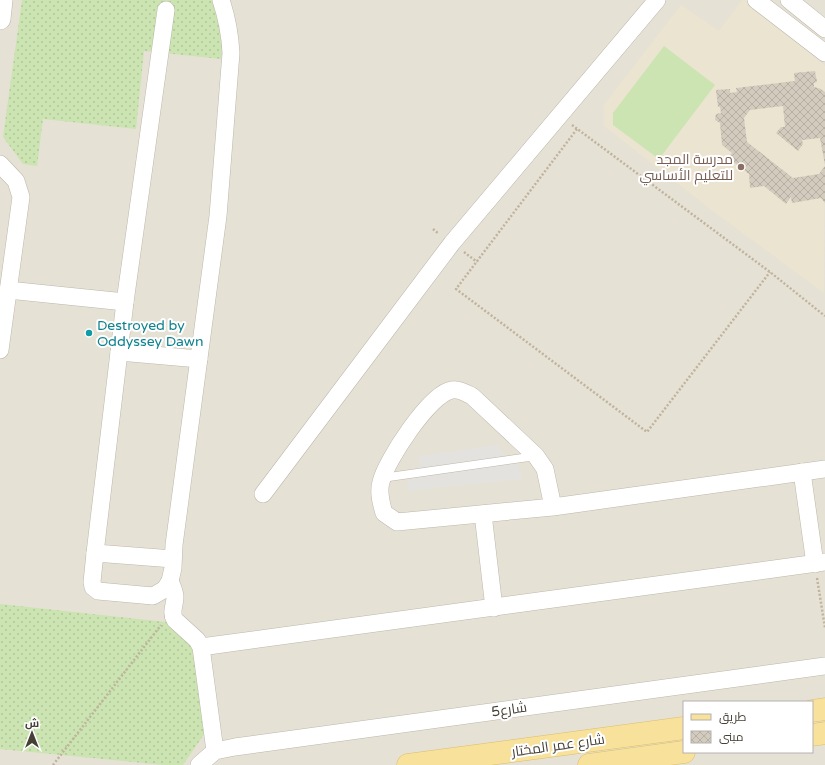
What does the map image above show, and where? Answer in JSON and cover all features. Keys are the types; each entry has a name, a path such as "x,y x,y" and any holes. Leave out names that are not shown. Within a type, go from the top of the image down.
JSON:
{"main road":[{"path":"813,711 825,709"},
{"name":"شارع عمر المختار","path":"408,765 683,728"},
{"path":"813,734 825,733"},
{"path":"589,765 683,752"}],"street":[{"path":"0,19 2,0"},
{"path":"166,10 125,302 92,582 93,587 98,592 153,596 165,589 170,581 218,216 231,53 230,33 221,0"},
{"path":"263,494 452,243 657,0"},
{"path":"756,0 825,53"},
{"path":"789,0 825,28"},
{"path":"0,164 16,181 21,197 0,350"},
{"path":"8,290 125,302"},
{"path":"119,352 199,359"},
{"path":"553,507 545,469 536,456 472,396 462,391 452,390 444,392 425,409 389,460 380,483 380,497 384,513 397,522 553,507 825,469"},
{"path":"201,647 820,563 802,472"},
{"path":"483,514 494,608"},
{"path":"95,552 173,559"},
{"path":"170,581 175,595 175,605 172,611 174,620 197,640 201,647 215,751 199,765"},
{"name":"شارع5","path":"215,751 825,666"}],"lane":[{"path":"382,478 536,456"}],"path":[{"path":"559,116 770,272 825,316"},
{"path":"577,129 456,289 647,432 770,272"},
{"path":"820,563 825,628"},
{"path":"53,765 172,611"}],"shaded area":[{"path":"0,0 825,0 825,765 0,765"},
{"name":"مدرسة المجد للتعليم الأساسي","path":"742,0 746,0 825,66 824,293 709,208 604,126 604,105 681,5 719,31"},
{"path":"498,445 505,457 519,466 522,479 407,491 410,470 420,466 419,456"}],"green space":[{"path":"22,0 212,0 223,36 221,59 144,51 136,129 43,119 37,166 23,164 3,137"},
{"path":"664,46 715,85 659,159 613,125 613,113"},
{"path":"0,604 175,623 195,641 207,730 183,765 164,765 0,749"}],"building":[{"path":"815,71 817,82 814,83 814,87 825,92 825,165 820,138 802,140 803,144 798,151 776,133 781,127 785,127 783,106 750,110 744,118 747,142 793,178 819,174 825,166 825,203 821,198 792,203 791,197 786,204 764,186 750,188 749,174 728,158 732,153 722,145 720,123 715,120 716,114 721,113 720,107 718,107 716,90 730,89 730,93 737,92 736,88 795,81 794,73"}],"place":[{"name":"مدرسة المجد للتعليم الأساسي","path":"741,167"},
{"name":"Destroyed by Oddyssey Dawn","path":"89,333"}]}
